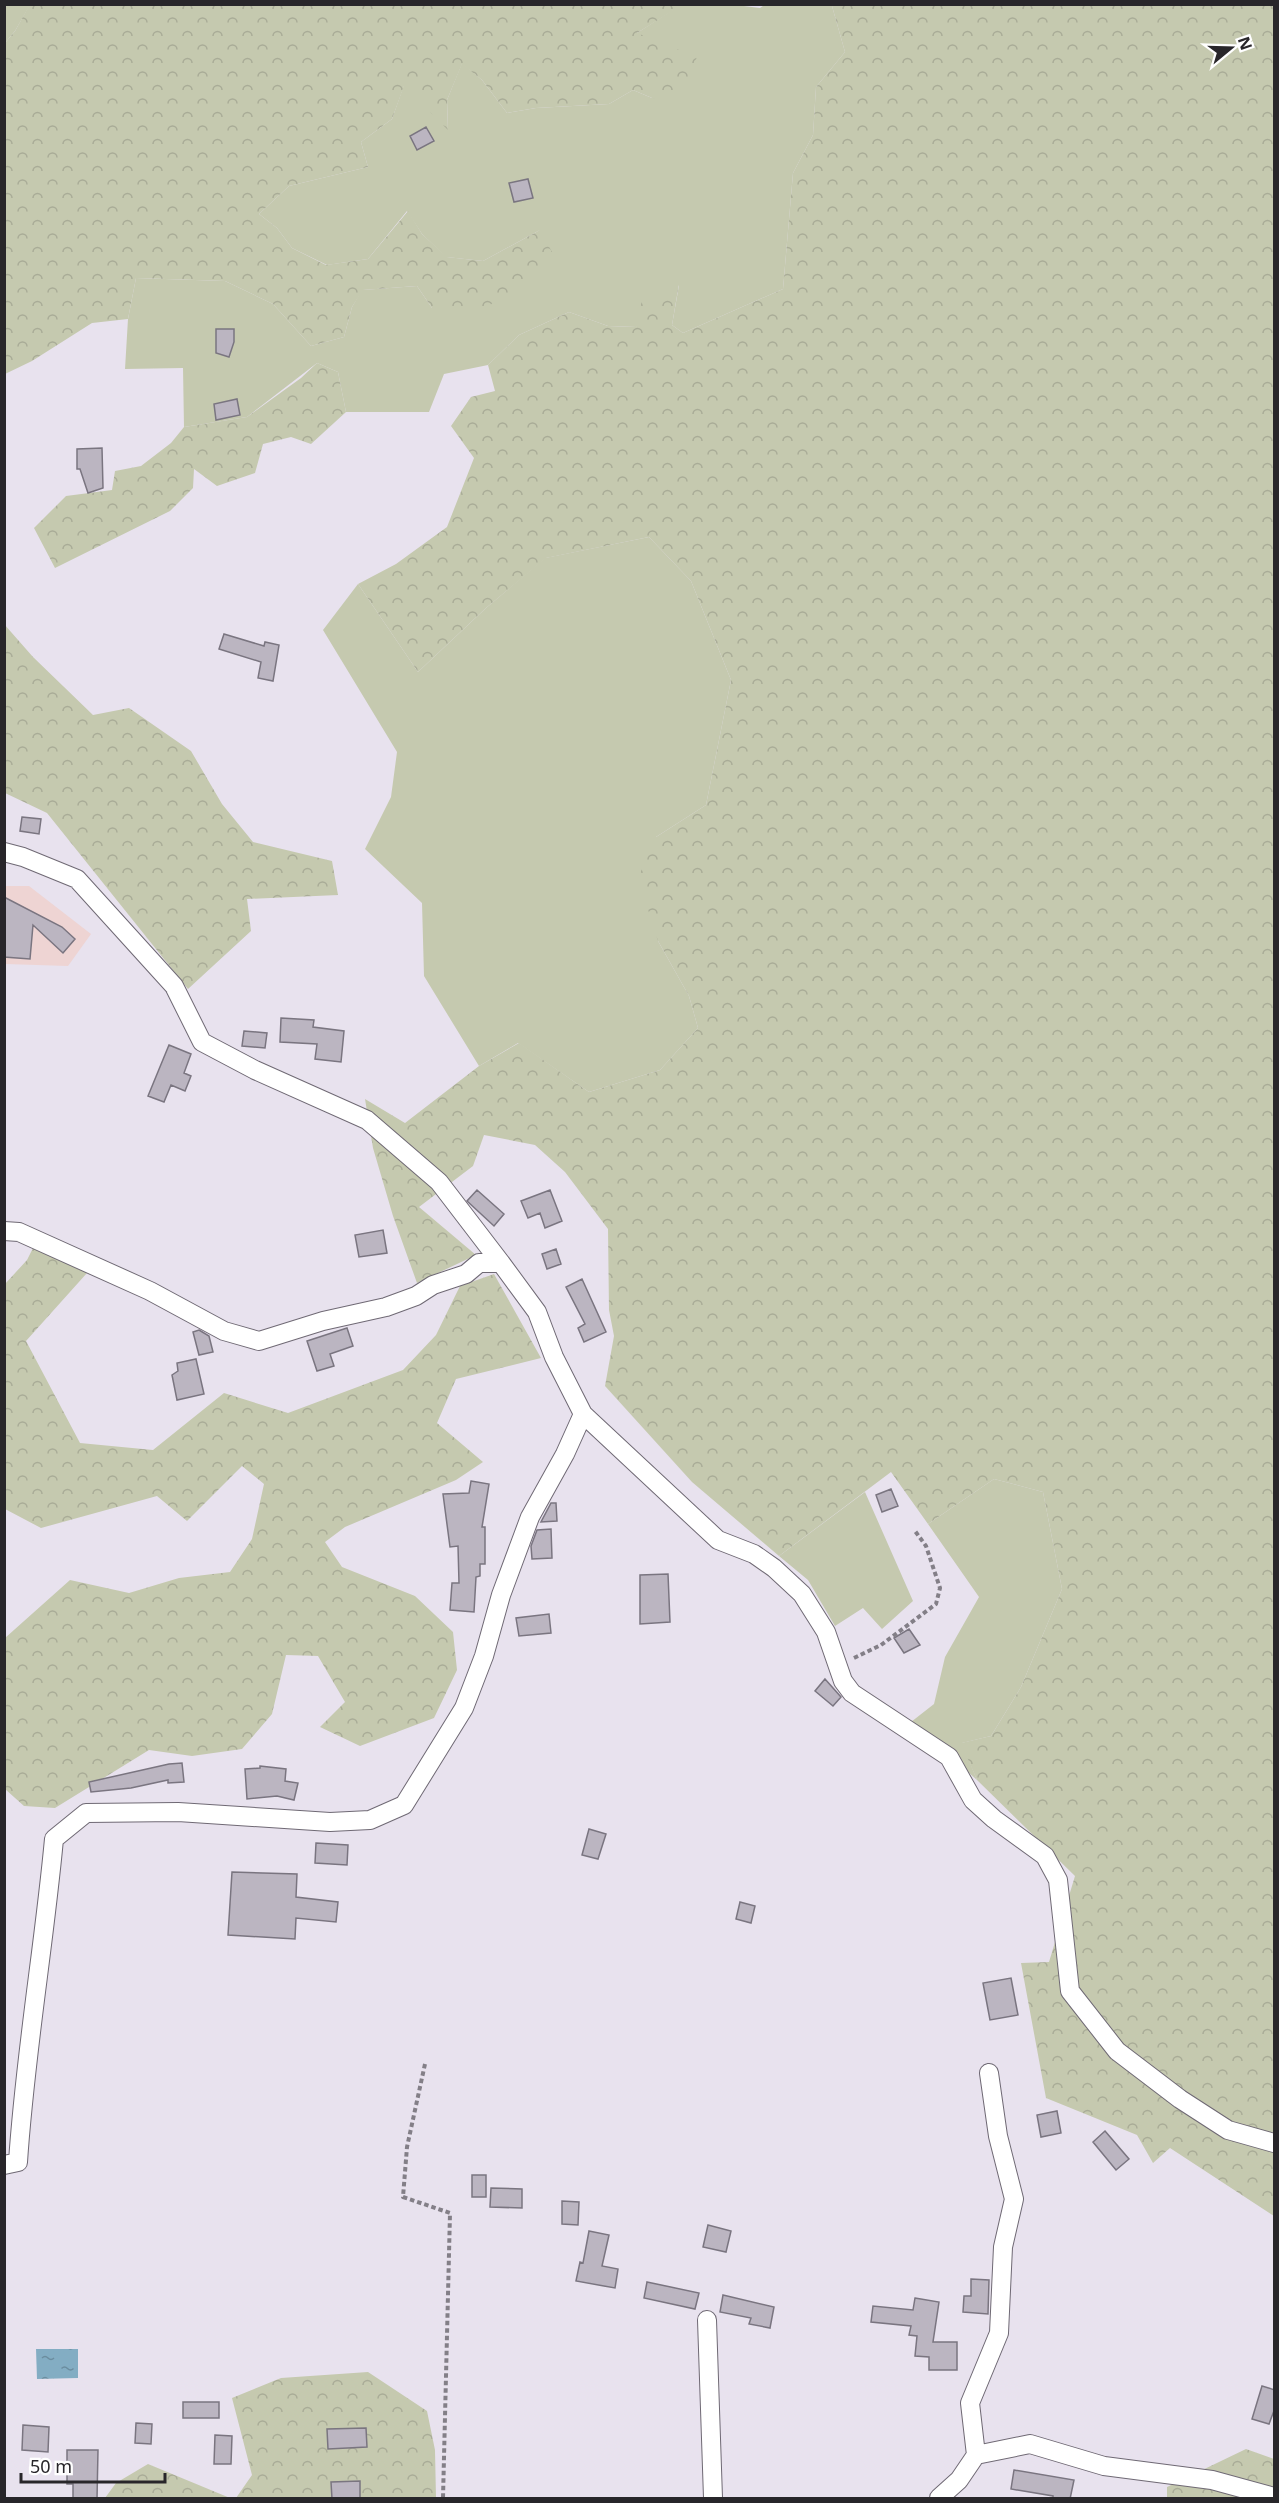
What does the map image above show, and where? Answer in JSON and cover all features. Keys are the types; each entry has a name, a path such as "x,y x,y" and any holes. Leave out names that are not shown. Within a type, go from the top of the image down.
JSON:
{"street":[{"path":"4,852 23,857 77,879 174,986 202,1042 255,1070 368,1120 440,1182 537,1312 554,1357 583,1414 718,1540 754,1554 774,1568 802,1594 826,1632 843,1681 852,1693 948,1756 973,1800 994,1819 1045,1856 1058,1880 1070,1991 1117,2051 1180,2099 1228,2130 1275,2143"},
{"path":"4,1231 19,1232 150,1291 224,1331 259,1341 323,1321 386,1307 416,1296 432,1285 466,1274 478,1263 501,1263"},
{"path":"4,2165 18,2162 20,2125 46,1926 54,1839 86,1813 178,1812 330,1822 370,1820 405,1805 464,1708 484,1656 501,1595 530,1517 565,1454 583,1414"},
{"path":"939,2499 959,2480 976,2455 970,2403 999,2333 1003,2247 1014,2199 998,2136 989,2073"},
{"path":"707,2320 713,2499"},
{"path":"976,2455 1030,2444 1104,2466 1212,2480 1275,2497"}],"path":[{"path":"838,1667 881,1644 936,1604 940,1588 926,1545 915,1531"},
{"path":"425,2064 407,2147 403,2196 450,2213 443,2499"}],"shaded area":[{"path":"4,886 29,886 91,934 68,966 5,964"}],"green space":[{"path":"30,4 682,5 637,33 697,57 678,99 652,98 633,90 609,104 536,108 507,113 482,80 462,64 447,100 448,130 404,86 392,119 361,142 368,167 289,186 259,214 277,228 292,248 326,265 368,259 408,211 422,234 447,257 483,261 540,230 552,252 535,280 488,306 432,308 417,286 363,290 352,307 344,337 311,346 273,304 225,281 136,278 128,319 92,323 32,361 5,374 5,43 15,31"},
{"path":"682,4 728,4 760,8 766,4 832,6 845,52 816,87 813,135 793,173 783,289 683,333 672,325 679,285 636,327 608,326 569,312 519,335 488,365 444,374 429,412 346,412 338,372 317,363 247,417 184,427 183,368 125,369 128,319 136,278 225,281 273,304 311,346 344,337 352,307 362,290 417,286 432,308 540,230 483,261 446,257 422,234 407,211 368,259 327,265 292,248 277,228 259,214 289,186 368,167 361,142 392,119 404,85 448,129 447,100 462,63 482,80 507,113 536,108 609,104 633,90 652,98 637,33"},
{"path":"5,5 30,5 5,43"},
{"path":"829,5 1274,5 1274,2216 1170,2148 1153,2163 1137,2135 1046,2098 1021,1963 1049,1962 1075,1876 977,1780 961,1743 991,1736 1021,1687 1062,1589 1043,1492 994,1479 928,1524 891,1472 779,1556 692,1482 605,1386 614,1336 609,1310 608,1229 565,1172 535,1145 484,1135 473,1166 419,1207 476,1255 417,1283 393,1216 373,1148 365,1099 405,1123 479,1066 519,1043 589,1092 660,1070 698,1028 689,996 658,941 638,878 656,837 706,805 731,680 691,581 649,537 546,558 486,608 418,672 358,584 396,564 447,527 474,458 451,426 471,397 495,391 488,365 519,335 569,312 608,326 636,327 642,300 679,284 672,325 683,333 783,289 793,173 813,135 816,87 845,52 832,6"},
{"path":"317,363 338,372 346,412 311,444 291,437 263,444 255,473 217,486 194,469 193,488 170,511 55,568 34,528 66,496 112,490 115,471 141,466 171,443 184,427 247,417 301,378"},
{"path":"649,537 691,581 731,680 706,805 656,837 658,941 689,996 698,1028 660,1070 589,1092 518,1043 479,1066 424,976 422,903 365,849 391,797 397,752 323,630 358,584 418,672 486,608 545,558"},
{"path":"4,624 33,657 93,715 129,708 191,751 222,804 253,842 332,861 338,895 247,899 251,931 188,989 47,813 5,793"},
{"path":"33,1248 87,1273 26,1341 80,1443 153,1450 224,1393 288,1413 403,1370 436,1335 460,1286 494,1274 541,1358 456,1379 437,1423 483,1462 456,1480 345,1527 325,1542 342,1567 415,1596 453,1632 457,1670 434,1718 360,1746 320,1727 345,1702 318,1656 286,1655 272,1714 242,1749 192,1756 149,1750 55,1808 24,1806 5,1789 5,1638 70,1580 129,1593 179,1578 230,1572 252,1539 264,1484 242,1466 187,1521 157,1496 41,1528 5,1509 5,1284 27,1260"},
{"path":"994,1479 1043,1492 1062,1589 1021,1687 991,1736 962,1743 977,1780 911,1722 934,1704 945,1657 979,1597 928,1524"},
{"path":"865,1492 913,1601 882,1629 863,1608 835,1626 808,1580 779,1556"},
{"path":"368,2372 427,2411 435,2450 436,2498 236,2498 252,2475 232,2398 281,2378"},
{"path":"1246,2449 1274,2459 1274,2498 1167,2498 1167,2487"},
{"path":"148,2464 230,2498 105,2498 116,2483"}],"water":[{"path":"36,2349 78,2349 78,2378 37,2379"}],"building":[{"path":"426,127 434,141 417,150 410,136"},
{"path":"528,179 533,198 514,202 509,183"},
{"path":"216,329 234,329 234,342 229,357 216,353"},
{"path":"237,399 240,415 216,420 214,404"},
{"path":"102,448 103,488 88,493 80,469 77,469 77,449"},
{"path":"224,634 264,646 265,642 279,645 273,681 258,678 261,662 219,649"},
{"path":"22,817 41,819 39,834 20,831"},
{"path":"4,897 62,927 75,939 63,953 33,925 30,959 4,957"},
{"path":"281,1018 314,1020 313,1027 344,1031 341,1062 315,1059 317,1044 280,1042"},
{"path":"244,1031 267,1033 265,1048 242,1046"},
{"path":"169,1045 191,1054 184,1073 191,1076 185,1091 171,1085 164,1102 148,1096"},
{"path":"477,1190 504,1214 494,1226 467,1201"},
{"path":"550,1190 562,1221 545,1228 540,1213 528,1218 521,1201"},
{"path":"383,1230 387,1253 359,1257 355,1235"},
{"path":"556,1249 561,1264 547,1269 542,1254"},
{"path":"582,1279 606,1332 584,1342 578,1328 585,1324 566,1287"},
{"path":"347,1328 353,1346 330,1354 334,1366 317,1371 307,1341"},
{"path":"199,1330 209,1336 213,1352 199,1355 193,1332"},
{"path":"196,1359 204,1394 177,1400 172,1375 178,1371 177,1363"},
{"path":"471,1481 489,1484 482,1527 485,1527 485,1564 480,1564 480,1576 476,1577 474,1612 450,1610 452,1583 459,1583 458,1546 450,1547 443,1494 469,1493"},
{"path":"891,1489 898,1506 882,1512 876,1495"},
{"path":"551,1503 556,1503 557,1521 541,1522"},
{"path":"551,1529 552,1558 532,1559 531,1546 537,1530"},
{"path":"668,1574 670,1622 640,1624 640,1575"},
{"path":"549,1614 551,1633 519,1636 516,1618"},
{"path":"909,1629 920,1645 904,1653 894,1638"},
{"path":"825,1679 841,1697 833,1706 815,1691"},
{"path":"182,1763 184,1782 168,1783 168,1780 131,1788 91,1792 89,1782"},
{"path":"260,1766 286,1769 285,1781 298,1783 294,1800 277,1796 247,1799 245,1769 260,1768"},
{"path":"589,1829 606,1834 598,1859 582,1855"},
{"path":"316,1843 348,1845 347,1865 315,1863"},
{"path":"232,1872 297,1874 296,1897 338,1902 336,1922 296,1918 295,1939 228,1935"},
{"path":"740,1902 755,1906 751,1923 736,1919"},
{"path":"1011,1978 1018,2015 990,2020 983,1983"},
{"path":"1057,2111 1061,2133 1041,2137 1037,2115"},
{"path":"1105,2131 1129,2159 1116,2170 1093,2142"},
{"path":"472,2175 486,2175 486,2197 472,2197"},
{"path":"491,2188 522,2189 522,2208 490,2207"},
{"path":"562,2201 579,2202 578,2225 562,2224"},
{"path":"708,2225 731,2231 726,2252 703,2247"},
{"path":"589,2231 609,2235 602,2266 618,2269 615,2288 576,2281 580,2262 583,2263"},
{"path":"971,2279 989,2280 988,2314 963,2312 964,2296 971,2296"},
{"path":"647,2282 699,2293 695,2309 644,2298"},
{"path":"723,2295 774,2307 770,2328 749,2324 751,2318 720,2312"},
{"path":"915,2298 939,2302 933,2342 957,2342 957,2370 929,2370 929,2357 915,2356 917,2336 909,2335 911,2326 871,2322 873,2306 913,2310"},
{"path":"1262,2386 1275,2390 1275,2408 1269,2424 1252,2419"},
{"path":"183,2402 219,2402 219,2418 183,2418"},
{"path":"136,2423 152,2424 151,2444 135,2443"},
{"path":"23,2425 49,2427 48,2452 22,2450"},
{"path":"366,2428 367,2447 328,2449 327,2429"},
{"path":"215,2435 232,2436 231,2464 214,2464"},
{"path":"67,2450 98,2450 97,2499 73,2499 73,2484 67,2484"},
{"path":"1014,2470 1074,2480 1070,2499 1053,2499 1053,2496 1011,2489"},
{"path":"360,2481 360,2499 332,2499 331,2482"}]}
